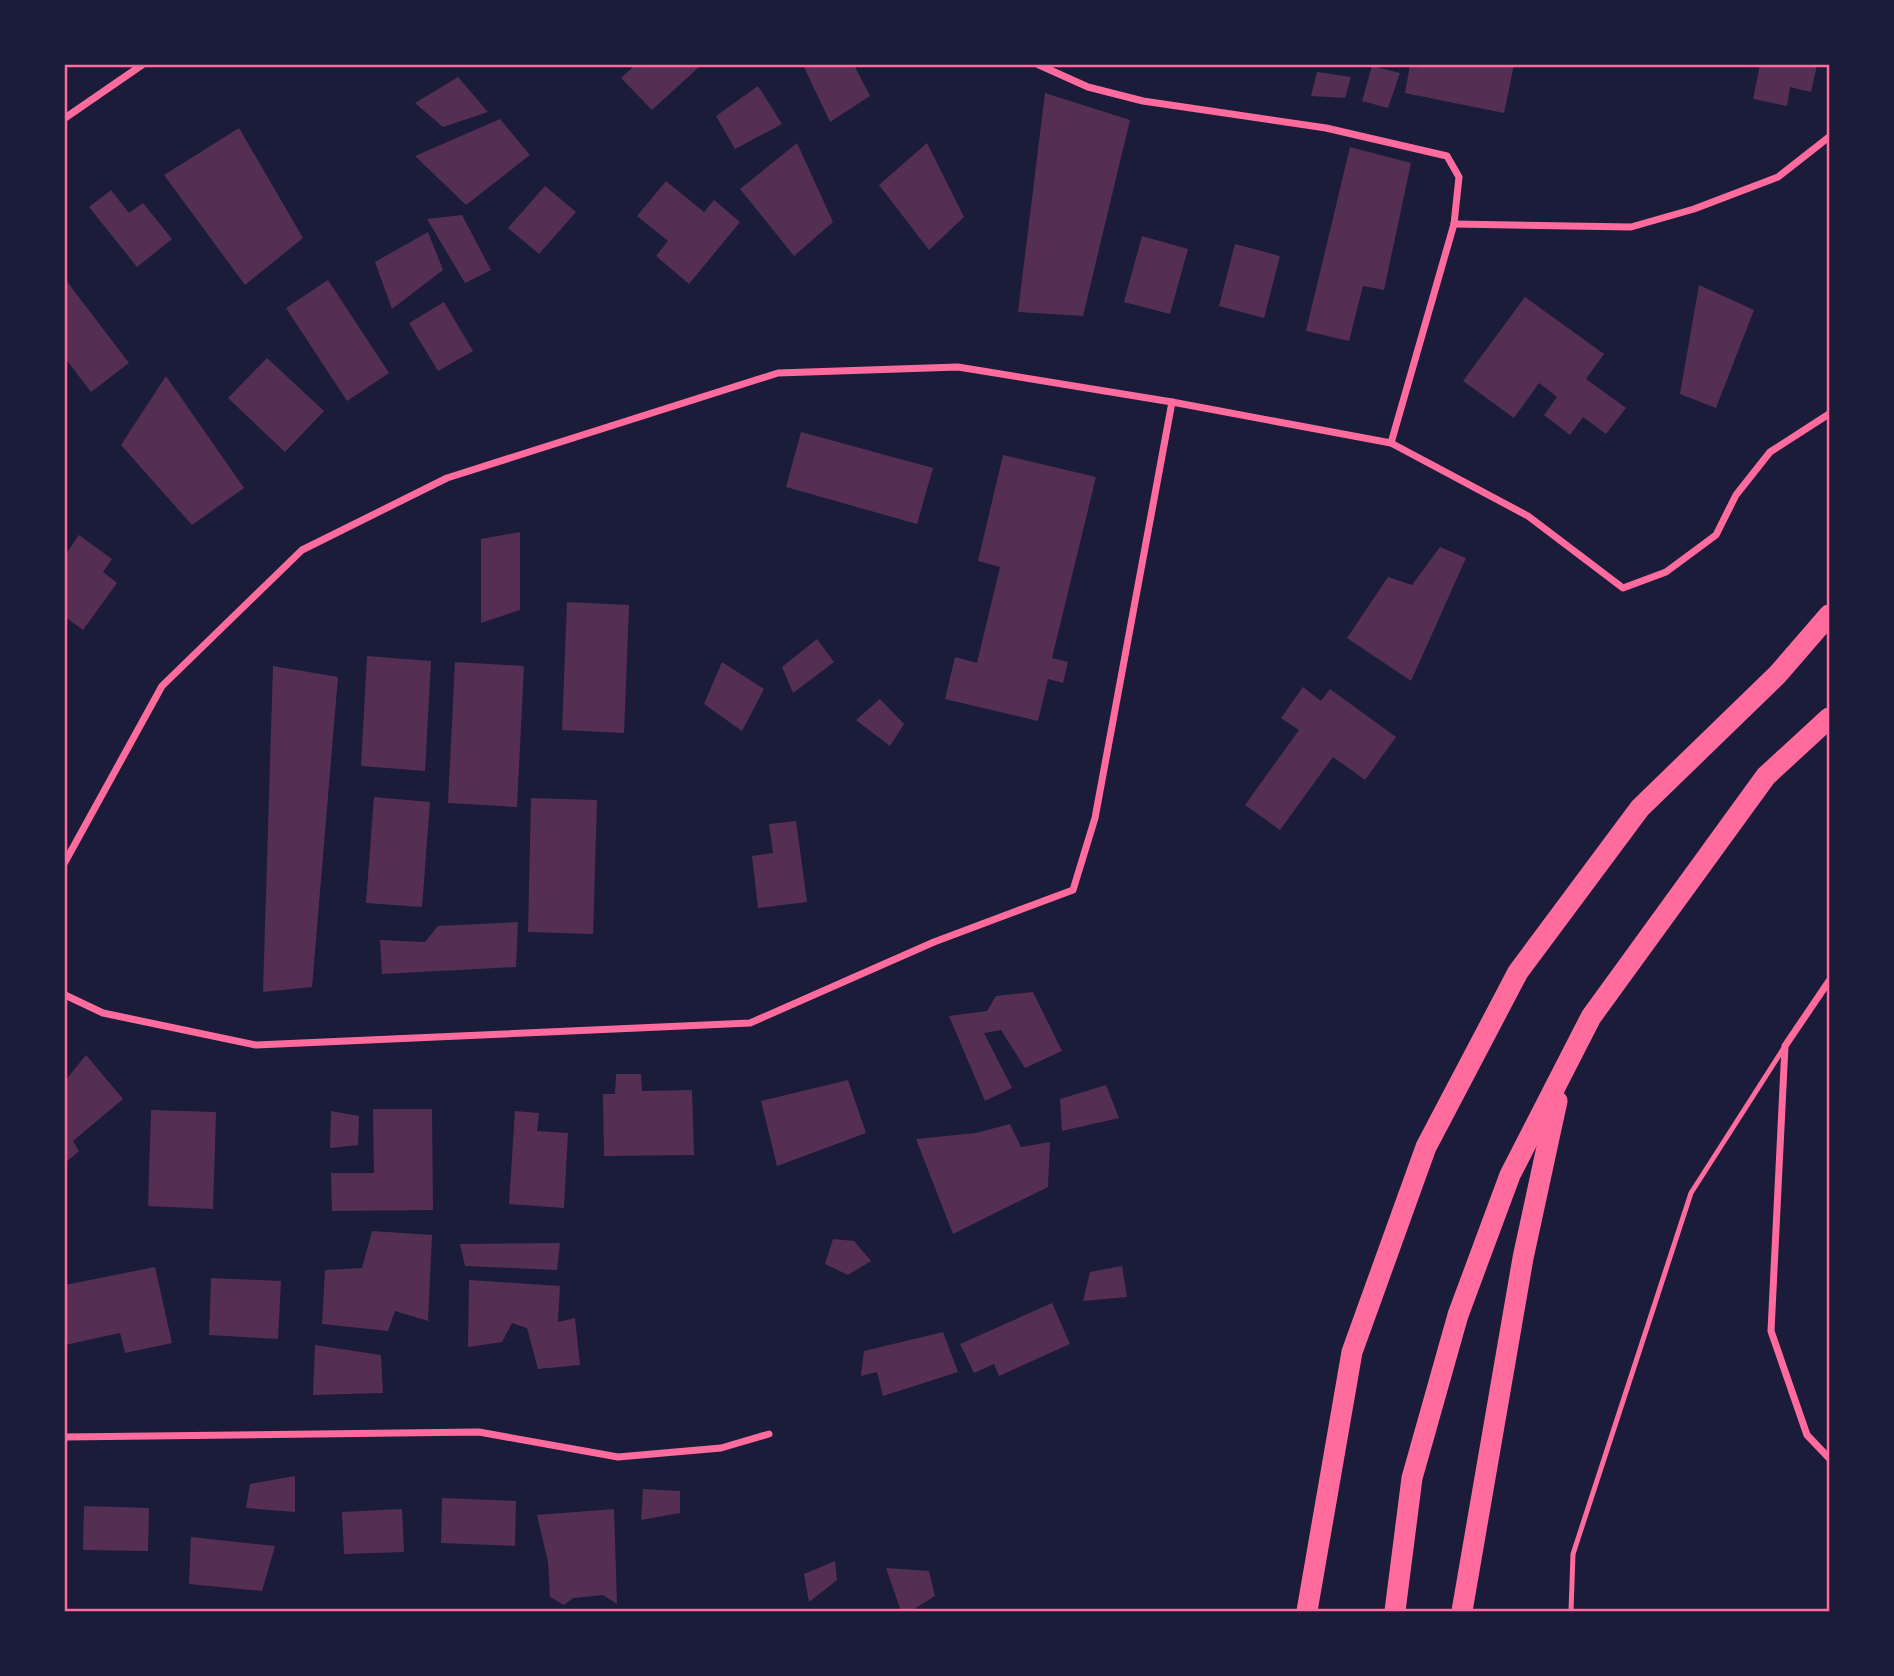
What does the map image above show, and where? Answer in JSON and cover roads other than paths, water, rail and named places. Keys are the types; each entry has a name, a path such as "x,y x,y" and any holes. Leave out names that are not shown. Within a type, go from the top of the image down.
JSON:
{"highway":[{"path":"1307,1611 1352,1352 1426,1147 1438,1124 1518,972 1640,808 1778,674 1829,615"},
{"path":"1395,1611 1412,1478 1458,1315 1510,1175 1591,1017 1766,776 1829,718"},
{"path":"1462,1611 1523,1258 1562,1075"}],"street":[{"path":"65,118 142,65"},
{"path":"1039,65 1088,87 1143,101 1326,128 1447,156 1460,177 1454,224 1391,443"},
{"path":"1454,224 1631,227 1694,209 1778,177 1829,137"},
{"path":"65,862 162,686 302,551 447,478 778,373 958,367 1172,402 1391,443 1528,516 1623,588 1666,572 1716,535 1736,495 1770,452 1829,414"},
{"path":"65,995 103,1013 256,1045 750,1023 934,942 1073,890 1095,818 1172,402"},
{"path":"1829,981 1785,1046 1771,1331 1807,1435 1829,1458"},
{"path":"65,1437 479,1432 618,1457 721,1448 769,1434"}],"lane":[{"path":"1571,1611 1573,1554 1691,1193 1785,1046"}]}
